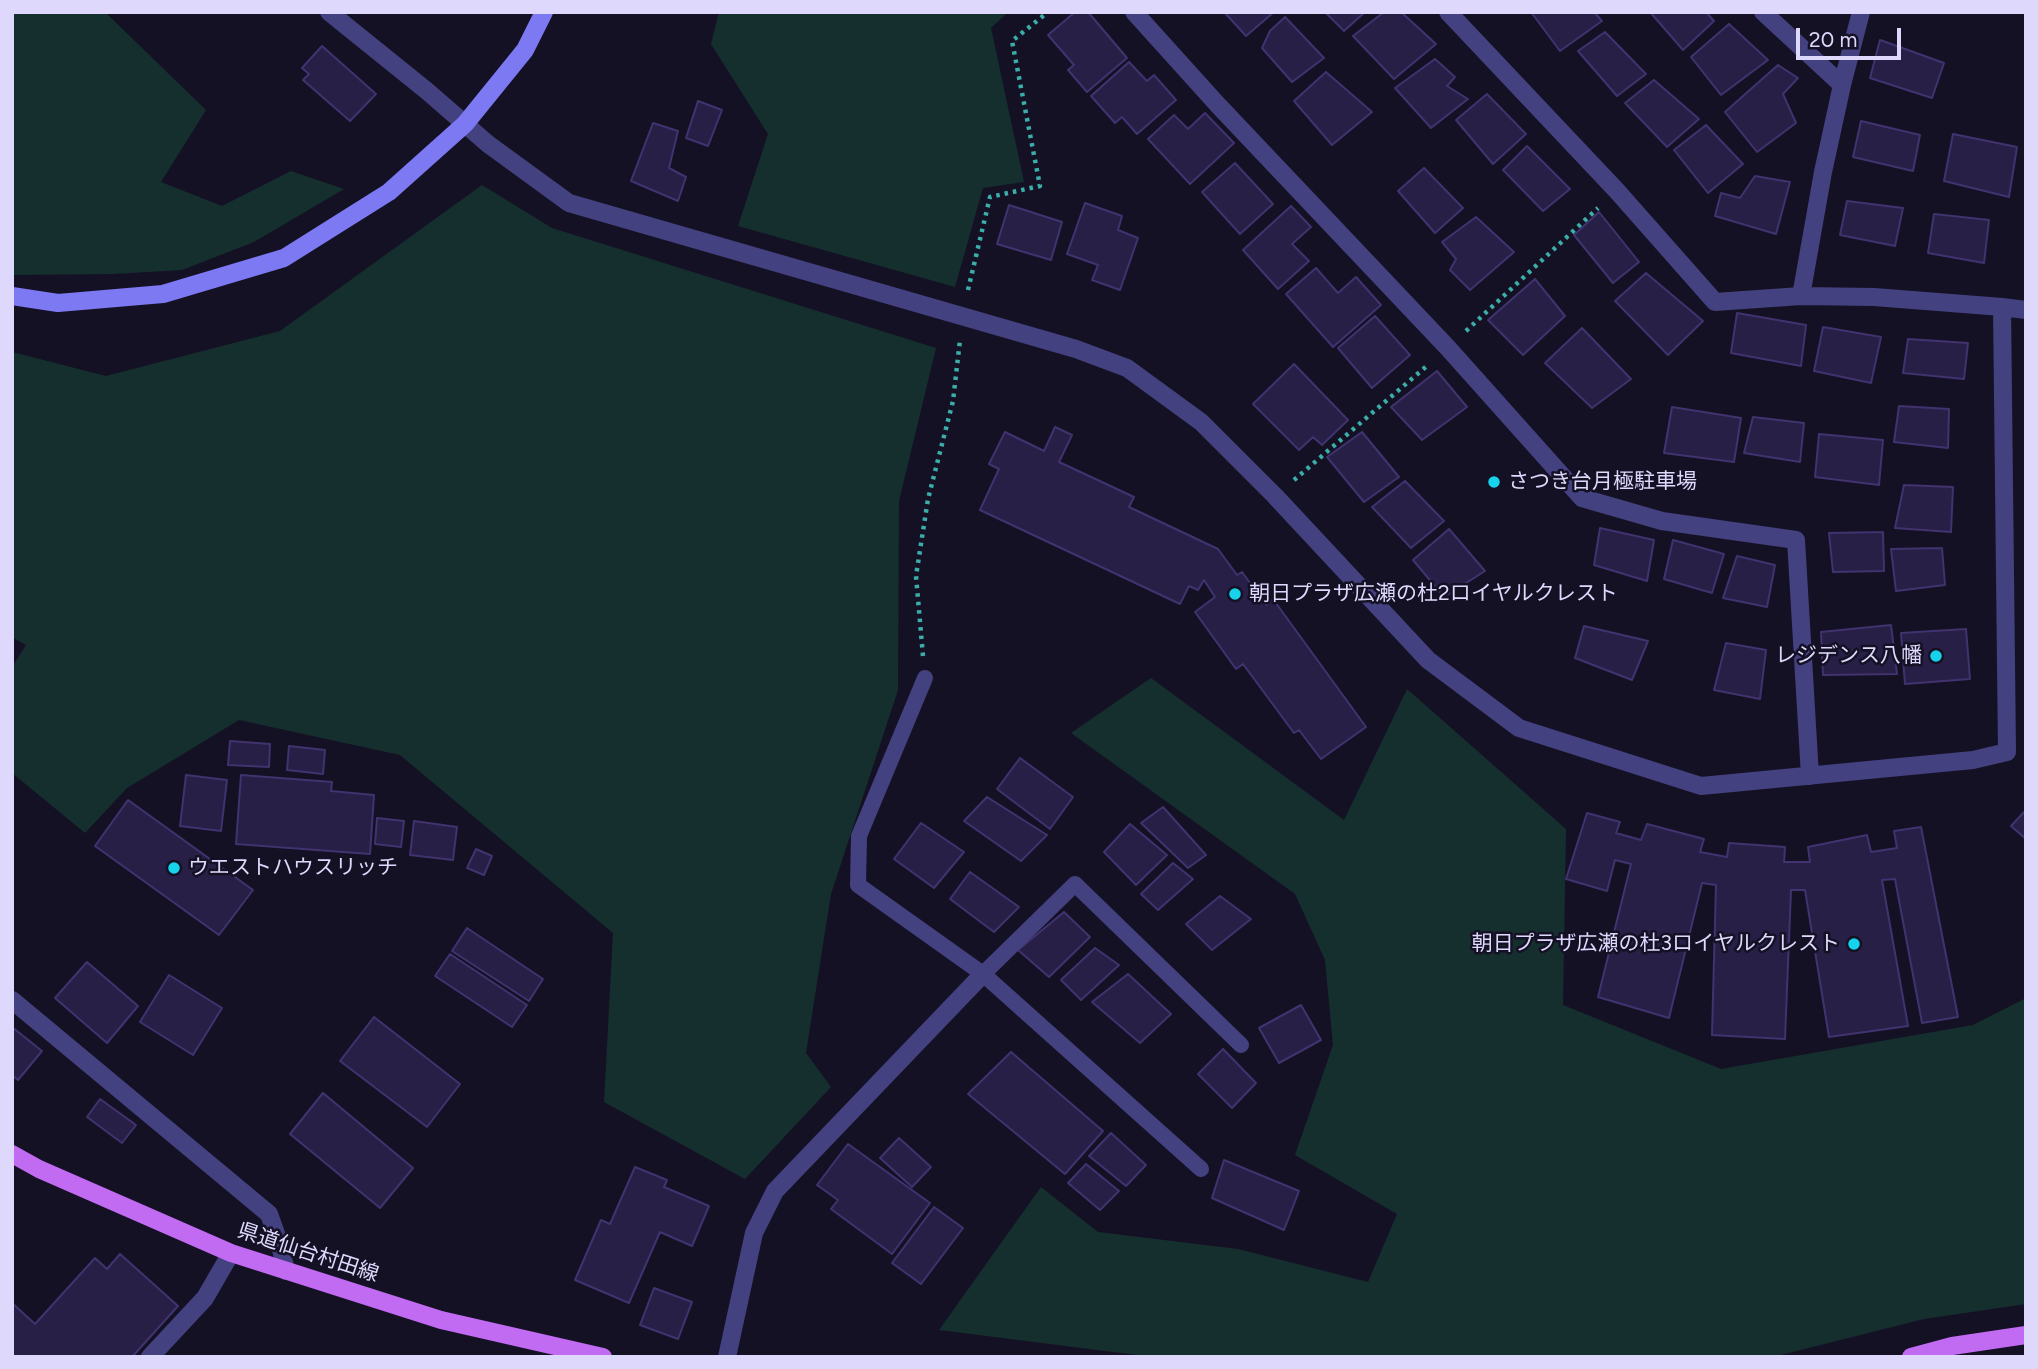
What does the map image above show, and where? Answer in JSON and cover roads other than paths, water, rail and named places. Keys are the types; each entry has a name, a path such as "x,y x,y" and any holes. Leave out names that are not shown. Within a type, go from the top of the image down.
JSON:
{"main road":[{"name":"県道仙台村田線","path":"12,1154 39,1169 232,1253 441,1320 603,1357"},
{"path":"1911,1357 1952,1346 2026,1335"}],"street":[{"path":"329,12 488,144 569,204 1076,349 1127,368 1201,422 1275,496 1428,660 1519,728 1701,786 1973,760 2007,751 2001,307"},
{"path":"12,296 58,303 163,294 285,258 389,192 465,124 525,50 544,12"},
{"path":"1134,12 1217,104 1448,348 1581,498 1662,522 1796,540 1810,776"},
{"path":"1448,12 1617,191 1715,302 1801,296 1874,297 2026,310"},
{"path":"1763,12 1842,85"},
{"path":"1801,296 1823,172 1861,12"},
{"path":"727,1357 754,1233 775,1191 983,974"},
{"path":"12,1000 269,1214 286,1271"},
{"path":"150,1357 205,1298 232,1253"}],"lane":[{"path":"925,678 859,836 858,885 983,974 1201,1169"},
{"path":"983,974 1075,884 1241,1045"}],"place":[{"name":"さつき台月極駐車場","path":"1494,482"},
{"name":"朝日プラザ広瀬の杜2ロイヤルクレスト","path":"1235,594"},
{"name":"レジデンス八幡","path":"1936,656"},
{"name":"ウエストハウスリッチ","path":"174,868"},
{"name":"朝日プラザ広瀬の杜3ロイヤルクレスト","path":"1854,944"}]}
